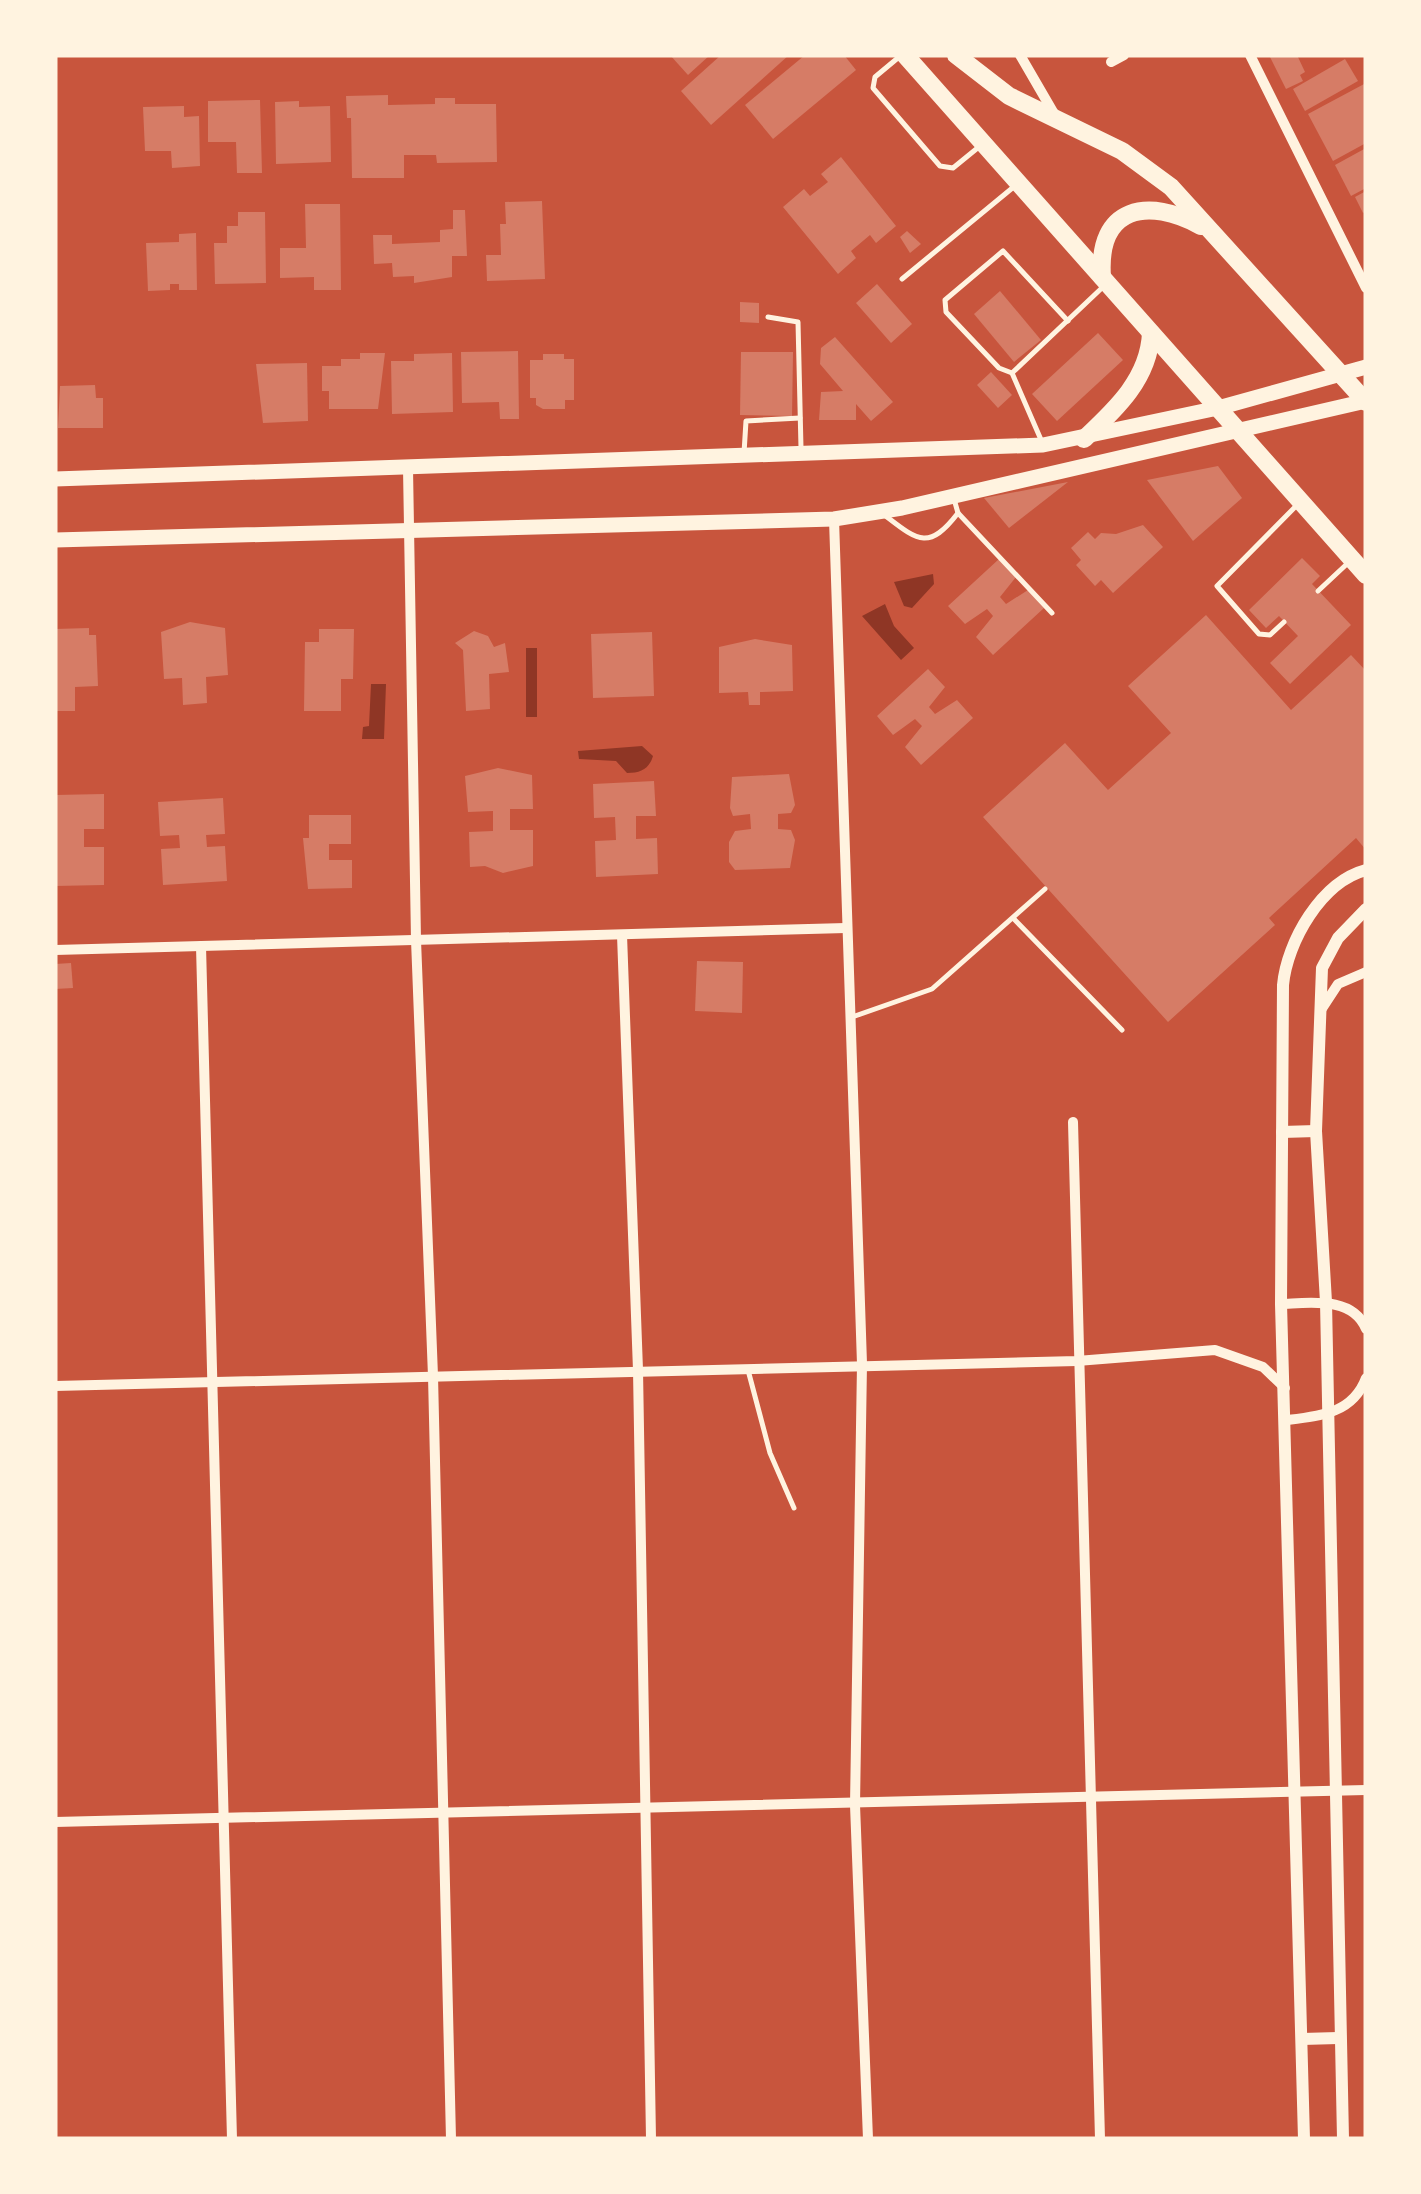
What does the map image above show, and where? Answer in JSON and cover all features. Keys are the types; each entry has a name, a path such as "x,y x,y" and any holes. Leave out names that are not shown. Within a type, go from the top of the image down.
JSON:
{"main road":[{"path":"903,55 1366,575"},
{"path":"55,540 834,519 953,496 1366,401 1187,203 1141,163 993,86 956,55"},
{"path":"1105,280 1107,236 1132,212 1166,210 1214,234"},
{"path":"1084,439 1134,384 1145,366 1152,333"},
{"path":"55,478 1043,445 1218,408 1366,367"}],"street":[{"path":"1020,55 1059,122"},
{"path":"1111,62 1124,55"},
{"path":"1250,55 1366,288"},
{"path":"408,468 416,940 433,1376 452,2139"},
{"path":"834,519 862,1364 855,1805 868,2139"},
{"path":"1304,2139 1281,1304 1285,961 1300,929 1322,902 1366,870"},
{"path":"1343,2139 1326,1302 1316,1131 1322,968 1338,938 1366,909"},
{"path":"55,950 846,928"},
{"path":"622,935 638,1370 651,2139"},
{"path":"202,946 232,2139"},
{"path":"1320,1011 1338,984 1366,972"},
{"path":"1074,1122 1076,1360 1100,2139"},
{"path":"1282,1132 1316,1131"},
{"path":"1281,1304 1326,1302 1351,1311 1366,1330"},
{"path":"55,1386 1076,1360 1215,1350 1263,1367 1285,1388"},
{"path":"1287,1420 1328,1416 1362,1396 1366,1378"},
{"path":"55,1822 1366,1790"},
{"path":"1302,2039 1338,2038"}],"lane":[{"path":"903,55 876,77 873,88 940,166 954,168 983,144"},
{"path":"902,279 1018,183"},
{"path":"1043,445 1012,373 999,368 946,312 945,300 1003,251 1068,320"},
{"path":"1012,373 1105,280"},
{"path":"768,317 798,322 801,454"},
{"path":"744,455 746,421 800,418"},
{"path":"953,496 958,513 1052,613"},
{"path":"1284,622 1270,635 1259,634 1217,586 1301,501"},
{"path":"879,512 924,540 944,532 958,513"},
{"path":"1318,590 1352,560"},
{"path":"849,1018 932,989 1046,889"},
{"path":"1014,918 1122,1030"},
{"path":"748,1367 770,1453 794,1508"}],"shaded area":[{"path":"933,574 934,584 912,608 904,606 894,582"},
{"path":"885,604 894,626 914,648 901,660 862,616"},
{"path":"526,648 537,648 537,717 526,717"},
{"path":"371,684 386,684 384,739 362,739 363,727 369,726"},
{"path":"642,746 653,756 647,767 636,772 627,773 616,761 579,759 578,751"}],"building":[{"path":"670,55 710,55 688,75"},
{"path":"721,55 789,55 711,125 681,91"},
{"path":"805,55 844,55 856,70 773,139 745,105"},
{"path":"1269,55 1297,55 1305,72 1300,75 1303,81 1286,89"},
{"path":"1345,59 1358,81 1305,111 1293,89"},
{"path":"1366,83 1366,143 1333,161 1308,114"},
{"path":"388,95 388,105 435,104 435,98 455,98 455,104 496,104 497,162 437,163 436,155 404,155 404,178 352,178 351,118 347,118 346,96"},
{"path":"260,100 262,173 237,173 236,142 208,142 208,101"},
{"path":"299,101 299,107 330,106 331,162 276,164 275,102"},
{"path":"184,106 184,117 199,116 200,166 172,168 171,151 145,151 143,107"},
{"path":"1366,148 1366,188 1351,196 1335,165"},
{"path":"841,157 896,226 876,243 870,235 851,251 856,258 838,274 783,207 804,189 810,196 828,182 821,174"},
{"path":"1366,191 1366,211 1363,213 1355,197"},
{"path":"542,201 545,279 487,281 486,255 501,255 500,224 506,224 505,202"},
{"path":"305,204 340,204 341,290 314,290 314,277 280,278 280,248 306,248"},
{"path":"453,210 465,210 467,256 452,256 452,277 414,283 414,276 393,277 392,263 374,264 373,235 392,235 392,244 440,242 440,230 453,229"},
{"path":"238,212 265,212 266,283 215,284 214,243 227,243 227,226 238,226"},
{"path":"907,231 921,244 910,253 900,237"},
{"path":"196,233 197,290 179,290 179,284 170,284 170,290 148,291 146,243 179,242 179,234"},
{"path":"877,284 912,324 891,343 856,303"},
{"path":"1000,291 1041,340 1014,362 974,314"},
{"path":"740,302 759,303 759,323 740,322"},
{"path":"1098,333 1123,360 1057,421 1032,394"},
{"path":"835,337 893,402 871,421 856,404 856,420 819,420 821,392 843,391 820,364 821,348"},
{"path":"518,351 519,419 500,419 499,402 462,403 461,352"},
{"path":"741,352 793,352 792,416 740,415"},
{"path":"360,353 385,353 378,409 329,409 329,391 322,391 322,366 341,366 341,359 360,359"},
{"path":"452,353 453,412 392,414 391,361 414,361 414,354"},
{"path":"543,354 564,354 564,359 574,359 574,400 565,400 565,409 543,409 536,405 536,398 530,398 530,360 543,360"},
{"path":"307,363 308,421 263,423 256,364"},
{"path":"991,372 1012,395 998,408 977,385"},
{"path":"95,385 96,398 103,398 103,428 58,428 60,386"},
{"path":"1218,466 1242,498 1193,541 1147,480"},
{"path":"1068,482 1009,528 984,498"},
{"path":"1143,525 1163,547 1113,593 1101,580 1095,586 1076,565 1081,560 1071,548 1088,532 1095,539 1101,533 1116,534"},
{"path":"1302,558 1320,576 1312,584 1351,625 1290,684 1270,663 1298,636 1279,616 1266,628 1249,610"},
{"path":"999,559 1016,577 1000,597 1006,604 1028,590 1044,608 993,655 976,637 993,616 987,609 965,624 948,606"},
{"path":"1206,615 1291,710 1351,655 1366,671 1366,850 1356,838 1269,918 1275,925 1168,1022 983,817 1065,743 1108,790 1171,733 1128,686"},
{"path":"190,622 225,628 228,675 206,677 207,703 183,705 182,678 164,679 161,632"},
{"path":"89,628 89,635 96,635 98,686 75,687 75,711 55,711 55,629"},
{"path":"319,629 354,629 353,679 341,679 341,711 304,711 305,642 319,642"},
{"path":"474,631 488,636 494,647 505,643 509,672 489,674 490,709 466,711 463,650 455,643"},
{"path":"652,632 654,696 593,698 591,634"},
{"path":"755,639 792,645 793,691 760,692 760,705 749,705 748,692 719,693 719,647"},
{"path":"928,669 945,687 929,707 935,714 957,700 973,718 921,765 905,747 922,726 915,719 893,735 877,716"},
{"path":"498,768 532,775 533,809 510,809 510,830 533,830 533,866 503,873 485,866 470,867 469,832 493,831 493,811 468,812 465,776"},
{"path":"789,774 795,805 791,813 778,814 778,829 791,830 795,840 790,868 735,870 729,862 729,842 735,831 751,829 750,814 733,816 730,808 732,777"},
{"path":"654,781 656,816 636,816 636,839 657,838 658,874 596,877 595,841 616,840 615,817 594,818 593,784"},
{"path":"104,794 104,829 84,829 84,847 104,847 104,885 55,886 55,795"},
{"path":"223,798 225,834 206,835 207,847 225,846 227,881 163,885 161,849 180,848 179,835 160,836 158,802"},
{"path":"309,815 351,815 351,844 329,844 329,860 352,860 352,888 308,889 303,838 309,838"},
{"path":"697,961 743,962 742,1013 695,1011"},
{"path":"71,963 73,988 55,989 55,964"}]}
